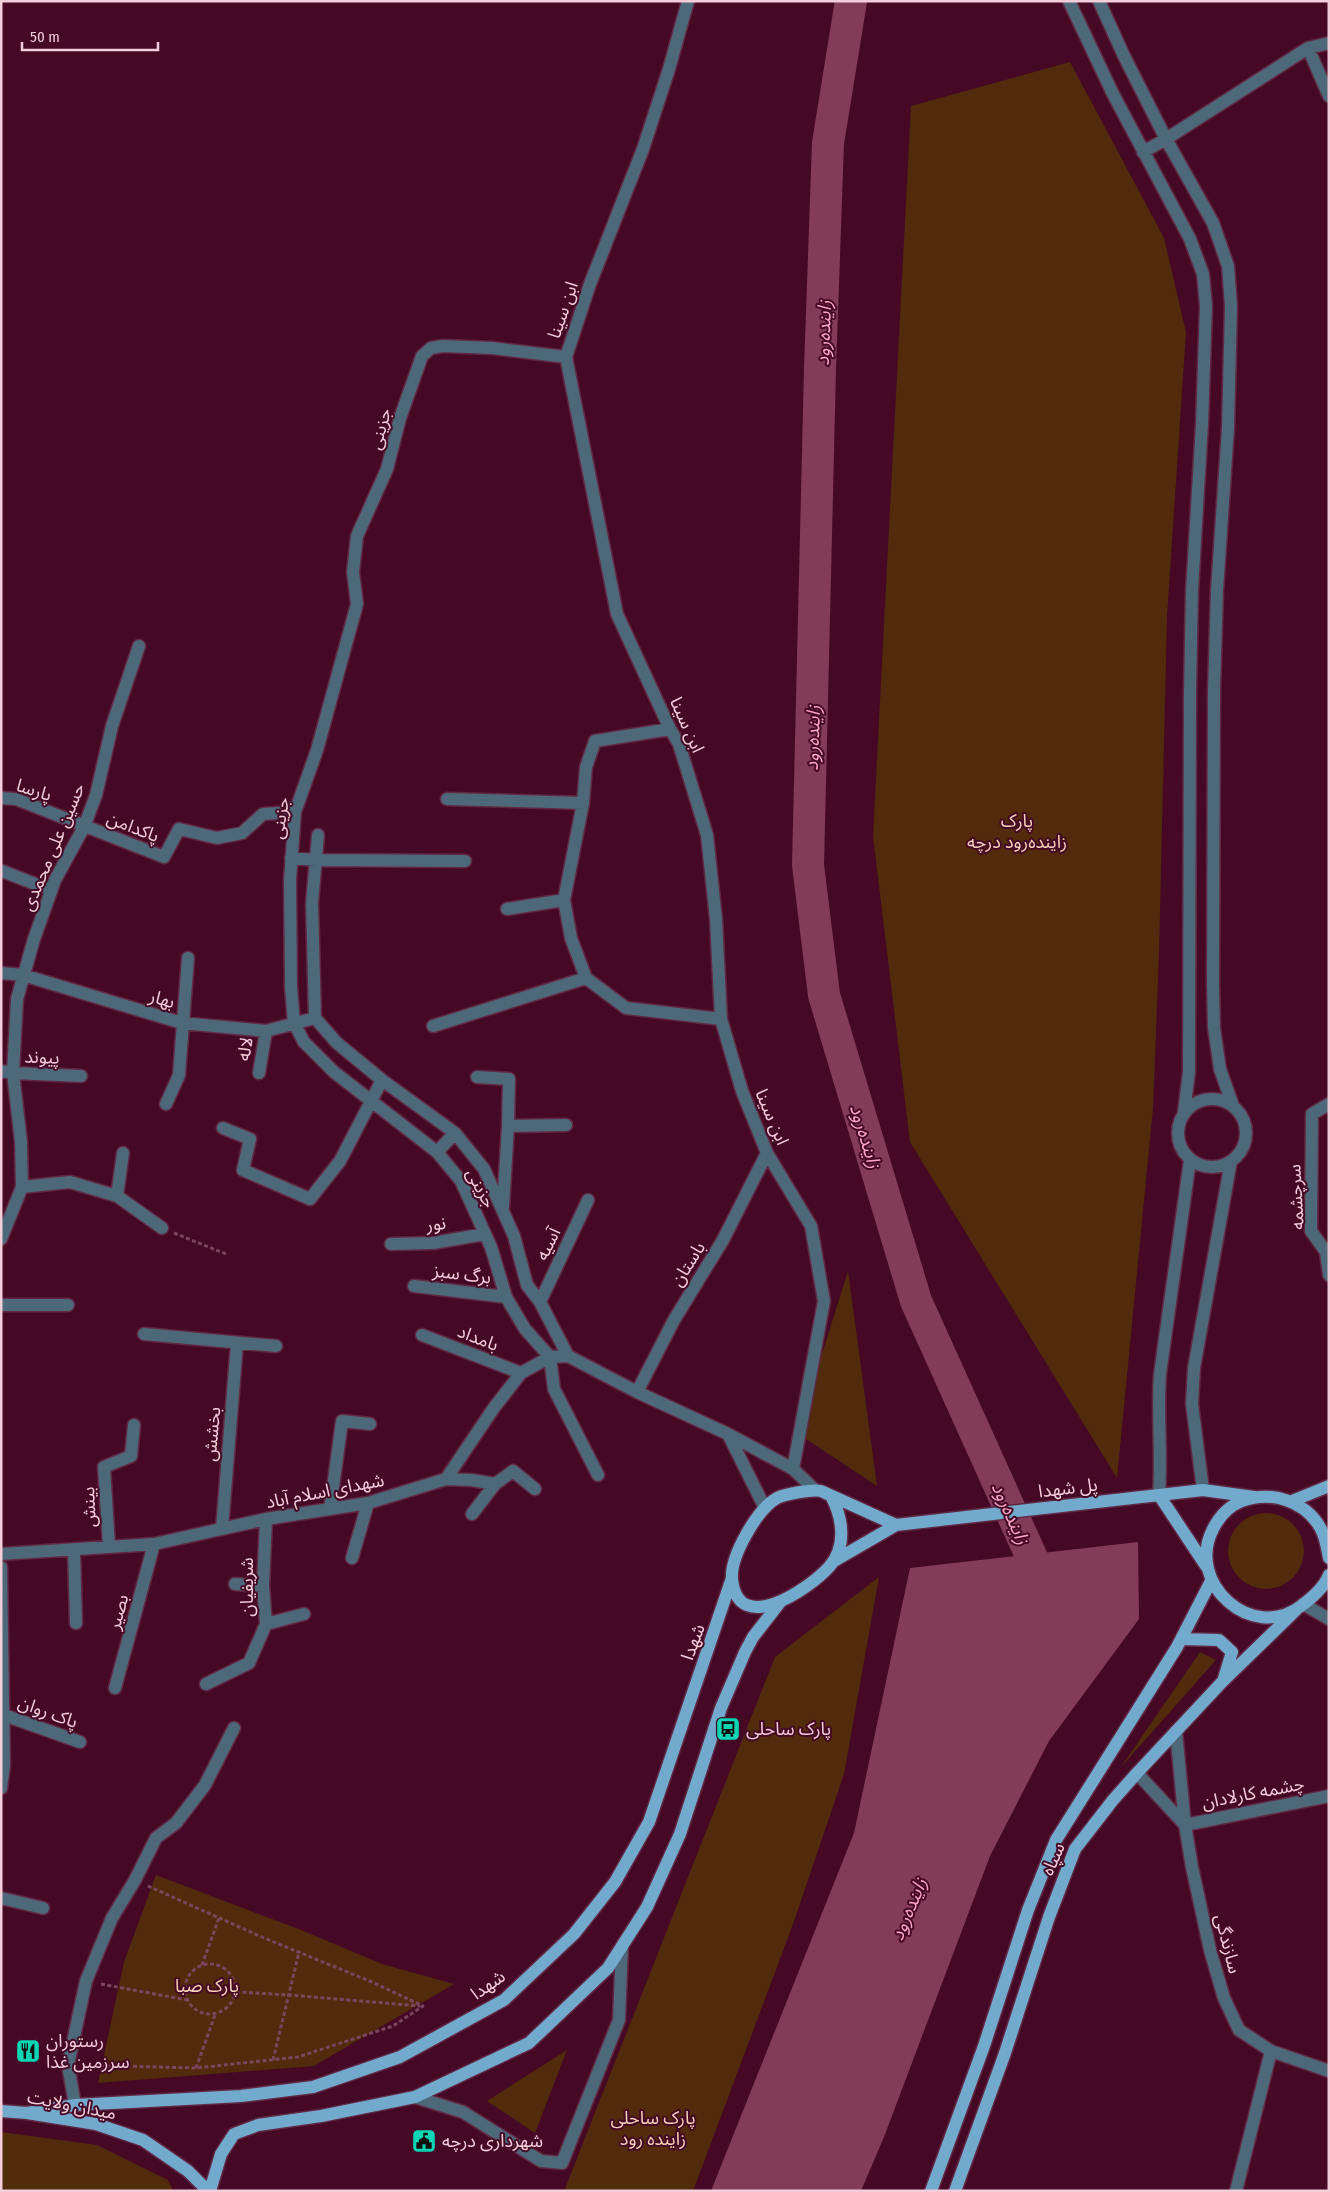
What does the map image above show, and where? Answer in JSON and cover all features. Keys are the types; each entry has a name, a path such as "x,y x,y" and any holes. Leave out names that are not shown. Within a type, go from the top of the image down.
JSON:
{"main road":[{"path":"1292,1501 1329,1486"},
{"path":"815,1490 896,1525 834,1562 805,1588 768,1607 758,1608 744,1604 735,1592 732,1578 735,1562 743,1540 765,1508 777,1498 815,1490"},
{"name":"پل شهدا","path":"896,1525 1203,1490 1254,1497 1274,1496 1292,1501"},
{"path":"1159,1495 1206,1566 1211,1581 1232,1606 1247,1614 1264,1617 1280,1615 1300,1607"},
{"path":"831,1496 838,1510 841,1527 840,1546 834,1562"},
{"path":"1206,1566 1209,1536 1216,1522 1227,1510 1240,1502 1254,1497"},
{"path":"1292,1501 1309,1513 1321,1529 1329,1558"},
{"name":"شهدا","path":"27,2113 75,2105 241,2096 313,2087 400,2056 504,2000 574,1934 615,1882 649,1822 732,1578"},
{"name":"سپاه","path":"932,2191 981,2055 1028,1910 1056,1840 1181,1639 1211,1581"},
{"name":"سپاه","path":"955,2191 1005,2053 1048,1917 1075,1849 1113,1800 1223,1681 1328,1582"},
{"path":"209,2191 221,2154 234,2134 258,2125 321,2116 415,2096 529,2043 608,1968 647,1907 680,1834 721,1708 745,1652 781,1601"},
{"path":"1181,1639 1219,1640 1232,1652 1223,1681"},
{"name":"میدان ولایت","path":"1,2111 27,2113 96,2124 143,2140 188,2171 209,2191"}],"street":[{"name":"ابن سینا","path":"688,1 669,69 643,149 590,284 566,357 617,614 670,729 679,744 708,835 716,919 722,1019 742,1091 768,1153 810,1226 824,1301 793,1469"},
{"path":"1069,1 1143,152 1190,239 1203,274 1206,306 1202,424 1192,600 1189,1072 1184,1112"},
{"path":"1100,1 1132,74 1166,139 1214,223 1228,266 1231,306 1228,428 1217,590 1214,690 1213,984 1214,1028 1220,1069 1233,1106"},
{"path":"1143,152 1308,48 1329,43"},
{"path":"1308,48 1329,96"},
{"name":"جزینی","path":"550,1357 525,1329 506,1296 485,1234 462,1180 436,1152 414,1133 369,1102 334,1072 304,1042 294,1024 290,941 295,812 317,750 357,604 353,572 357,536 387,469 400,418 422,356 431,348 443,346 492,348 566,357"},
{"name":"حسین علی محمدی","path":"1,1239 22,1187 21,1142 7,1072 16,999 51,890 84,827 96,795 112,726 139,646"},
{"path":"670,729 595,741 586,767 583,803 564,900 571,938 586,978 626,1008 722,1019"},
{"name":"پارسا","path":"1,798 16,799 84,827"},
{"path":"448,799 583,803"},
{"name":"پاکدامن","path":"84,827 164,857 178,829 217,838 242,833 263,814 295,812"},
{"path":"318,835 312,903 316,1018 337,1043 382,1080 455,1133 484,1169 514,1236 527,1286 540,1302 568,1356"},
{"path":"292,858 316,860 465,861"},
{"path":"2,871 51,890"},
{"path":"507,909 564,900"},
{"path":"166,1104 179,1075 188,958"},
{"name":"بهار","path":"1,973 23,975 182,1022 266,1031 316,1018"},
{"path":"433,1026 586,978"},
{"name":"لاله","path":"259,1073 266,1031"},
{"name":"پیوند","path":"7,1072 81,1076"},
{"path":"477,1078 509,1079 503,1209"},
{"path":"224,1128 250,1139 243,1170 310,1198 340,1161 382,1080"},
{"path":"1213,1098 1224,1100 1233,1106 1245,1123 1246,1134 1242,1149 1231,1161 1221,1166 1210,1167 1190,1160 1178,1142 1177,1131 1179,1121 1184,1112 1192,1104 1213,1098"},
{"name":"سرچشمه","path":"1329,1104 1312,1114 1311,1231 1326,1252 1329,1275"},
{"path":"508,1126 566,1125"},
{"path":"436,1152 455,1133"},
{"path":"117,1196 123,1152"},
{"name":"باستان","path":"637,1392 674,1320 723,1240 768,1153"},
{"path":"1159,1495 1161,1468 1158,1406 1160,1374 1190,1160"},
{"path":"1203,1490 1192,1404 1194,1368 1231,1161"},
{"path":"22,1187 70,1182 117,1196 162,1228"},
{"name":"آسیه","path":"540,1302 588,1200"},
{"name":"نور","path":"390,1244 433,1243 485,1234"},
{"name":"برگ سبز","path":"414,1286 506,1296"},
{"path":"1,1305 68,1305"},
{"path":"144,1334 276,1346"},
{"name":"بامداد","path":"422,1335 521,1373"},
{"name":"بخشش","path":"222,1529 237,1343"},
{"path":"446,1479 493,1409 521,1373 550,1357 568,1356 637,1392 728,1434 793,1469 815,1490"},
{"path":"550,1357 554,1389 598,1475"},
{"path":"330,1510 342,1421 370,1424"},
{"name":"بینش","path":"108,1546 104,1467 131,1456 134,1425"},
{"path":"728,1434 765,1508"},
{"path":"472,1514 495,1484 513,1471 534,1489"},
{"name":"شهدای اسلام آباد","path":"1,1554 154,1544 266,1519 368,1504 446,1479 472,1480 495,1484"},
{"path":"352,1558 368,1504"},
{"name":"شریفیان","path":"206,1684 249,1663 266,1624 263,1586 266,1519"},
{"name":"بصیر","path":"115,1688 154,1544"},
{"path":"74,1550 76,1623"},
{"path":"1,1567 4,1715 4,1765 1,1788"},
{"path":"235,1584 263,1586"},
{"path":"1300,1607 1329,1619"},
{"path":"266,1624 304,1614"},
{"name":"پاک روان","path":"4,1715 80,1742"},
{"path":"75,2105 68,2065 86,1982 112,1918 135,1880 156,1838 176,1823 205,1785 234,1728"},
{"name":"سازندگی","path":"1176,1731 1185,1825 1192,1866 1210,1950 1224,1998 1239,2030 1271,2051 1329,2071"},
{"path":"1137,1773 1185,1825"},
{"name":"چشمه کارلادان","path":"1185,1825 1329,1796"},
{"path":"1,1898 43,1908"},
{"path":"415,2096 463,2112 541,2161 562,2162 619,2020 622,1946"},
{"path":"1236,2191 1271,2051"}],"path":[{"path":"162,1228 226,1254"},
{"path":"135,1880 219,1918 372,1982 423,2006"},
{"path":"202,1965 219,1965 226,1970 235,1984 236,1992 229,2007 214,2015 199,2012 187,2000 185,1992 189,1976 202,1965 219,1918"},
{"path":"273,2060 299,1952"},
{"path":"86,1982 187,2000"},
{"path":"236,1992 423,2006"},
{"path":"68,2065 196,2068 298,2057 393,2026 423,2006"},
{"path":"196,2068 214,2015"}],"green space":[{"name":"پارک زاینده‌رود درچه","path":"1070,62 1164,238 1186,332 1167,616 1159,953 1153,1108 1117,1478 910,1142 873,836 911,106"},
{"path":"848,1271 877,1486 797,1433"},
{"path":"1266,1513 1280,1516 1293,1524 1301,1537 1304,1551 1301,1565 1293,1578 1280,1586 1266,1589 1252,1586 1239,1578 1231,1565 1228,1551 1231,1537 1239,1524 1252,1516"},
{"name":"پارک ساحلی زاینده رود","path":"879,1577 844,1774 792,1927 693,2191 564,2191 775,1657"},
{"path":"1200,1652 1216,1660 1121,1767"},
{"name":"پارک صبا","path":"156,1875 301,1930 382,1964 454,1984 314,2066 98,2083 124,1962"},
{"path":"567,2050 535,2133 487,2101"},
{"path":"1,2132 97,2145 168,2180 173,2191 1,2191"}],"water":[{"path":"1138,1542 1139,1619 1049,1741 990,1856 884,2137 861,2191 711,2191 854,1833 910,1568"}],"waterway":[{"name":"زاینده‌رود","path":"851,1 828,143 820,369 808,865 824,995 916,1301 1046,1589 1045,1595"}],"place":[{"name":"پارک ساحلی","path":"728,1729"},
{"name":"رستوران سرزمین غذا","path":"28,2051"},
{"name":"شهرداری درچه","path":"424,2141"}]}
